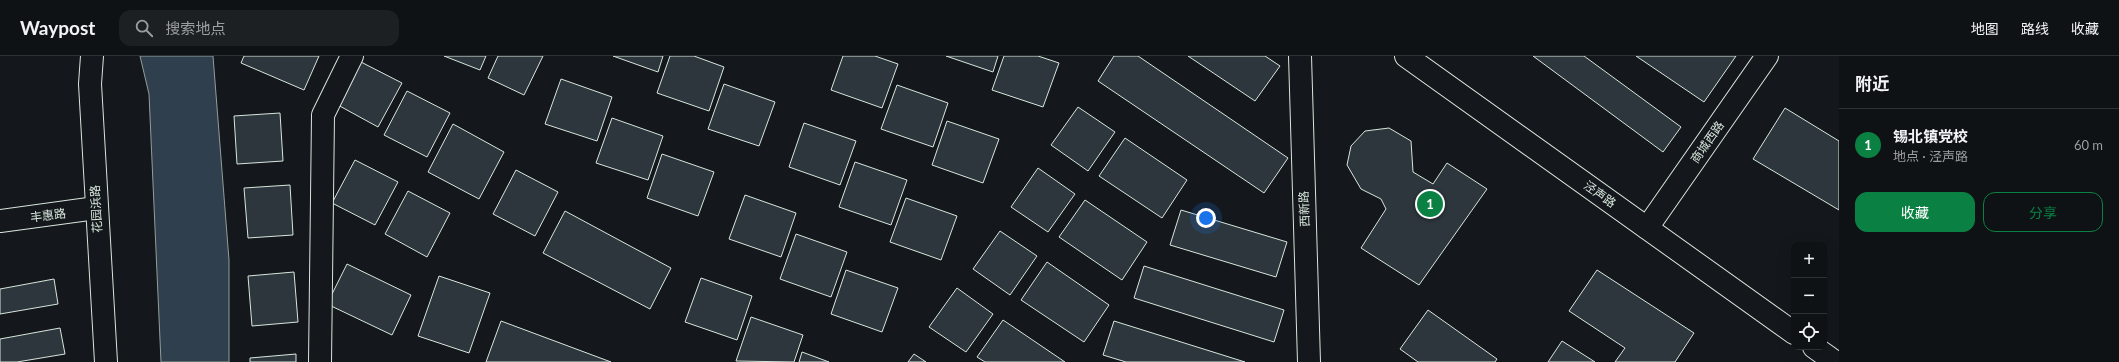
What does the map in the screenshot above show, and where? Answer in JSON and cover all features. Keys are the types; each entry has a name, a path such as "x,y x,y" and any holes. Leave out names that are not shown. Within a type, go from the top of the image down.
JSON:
{"street":[{"name":"花园浜路","path":"92,56 90,84 106,362"},
{"path":"320,362 324,115 352,56"},
{"name":"西新路","path":"1300,56 1309,362"},
{"name":"泾声路","path":"1406,56 1791,331"},
{"name":"商城西路","path":"1647,228 1767,56"},
{"name":"丰惠路","path":"0,221 96,208"},
{"path":"1818,350 1835,362"}],"water":[{"path":"140,56 213,56 229,260 229,362 161,362 149,94"}],"building":[{"path":"244,56 319,56 304,90 241,63"},
{"path":"444,56 486,56 480,70"},
{"path":"498,56 543,56 524,95 488,78"},
{"path":"613,56 663,56 658,72"},
{"path":"670,56 694,56 724,67 709,111 657,93"},
{"path":"843,56 875,56 898,64 882,108 831,90"},
{"path":"946,56 998,56 993,72"},
{"path":"1004,56 1038,56 1059,63 1043,107 992,90"},
{"path":"1114,56 1138,56 1288,158 1264,193 1098,81"},
{"path":"1188,56 1265,56 1280,66 1255,101"},
{"path":"1533,56 1584,56 1681,127 1663,152"},
{"path":"1636,56 1736,56 1704,102"},
{"path":"359,61 402,83 378,127 336,104"},
{"path":"561,79 612,97 597,141 545,124"},
{"path":"724,84 775,102 759,146 708,129"},
{"path":"897,85 948,103 933,147 881,129"},
{"path":"407,91 450,113 427,157 384,135"},
{"path":"1078,107 1115,132 1088,171 1051,145"},
{"path":"1785,108 1839,141 1839,210 1753,159"},
{"path":"280,113 283,161 237,164 234,116"},
{"path":"612,118 663,136 648,180 596,163"},
{"path":"947,121 999,139 983,183 932,165"},
{"path":"804,123 856,141 840,185 789,167"},
{"path":"453,124 504,152 479,199 428,172"},
{"path":"1389,128 1411,141 1413,172 1433,184 1447,163 1487,189 1419,285 1361,248 1386,209 1381,199 1361,189 1347,165 1351,146 1365,131"},
{"path":"1125,138 1187,180 1162,218 1099,176"},
{"path":"662,154 714,172 698,216 647,198"},
{"path":"355,160 398,182 375,225 332,203"},
{"path":"855,162 907,180 891,225 839,207"},
{"path":"1038,168 1075,194 1048,232 1011,207"},
{"path":"516,170 558,192 535,236 493,214"},
{"path":"290,185 293,235 248,238 244,188"},
{"path":"408,191 450,213 427,257 385,234"},
{"path":"745,195 796,213 781,257 729,239"},
{"path":"906,198 957,216 941,260 890,242"},
{"path":"1085,200 1147,242 1122,280 1059,237"},
{"path":"1181,210 1287,242 1276,277 1170,245"},
{"path":"565,211 671,268 650,309 543,253"},
{"path":"1000,231 1037,256 1010,295 973,269"},
{"path":"796,234 847,252 831,297 780,279"},
{"path":"1047,262 1109,305 1084,342 1021,300"},
{"path":"347,264 411,295 392,335 327,304"},
{"path":"1144,266 1284,310 1274,342 1134,298"},
{"path":"846,270 898,288 882,332 831,314"},
{"path":"1597,270 1694,333 1675,362 1615,362 1625,348 1569,311"},
{"path":"294,272 298,322 252,326 248,276"},
{"path":"439,276 490,293 469,353 418,336"},
{"path":"701,278 752,296 737,340 685,322"},
{"path":"54,279 58,304 0,314 0,289"},
{"path":"957,288 993,314 966,352 929,327"},
{"path":"1428,310 1497,359 1495,362 1418,362 1400,349"},
{"path":"751,317 803,335 794,362 736,361"},
{"path":"1003,320 1065,362 985,362 977,357"},
{"path":"501,321 611,362 486,362"},
{"path":"1114,321 1245,362 1126,362 1103,355"},
{"path":"60,328 65,354 17,362 0,362 0,339"},
{"path":"1562,341 1595,362 1548,362"},
{"path":"802,352 829,362 799,362"},
{"path":"296,354 296,362 250,362 250,358"},
{"path":"914,354 926,362 908,362"}],"place":[{"name":"锡北镇党校","path":"1430,204"}]}
